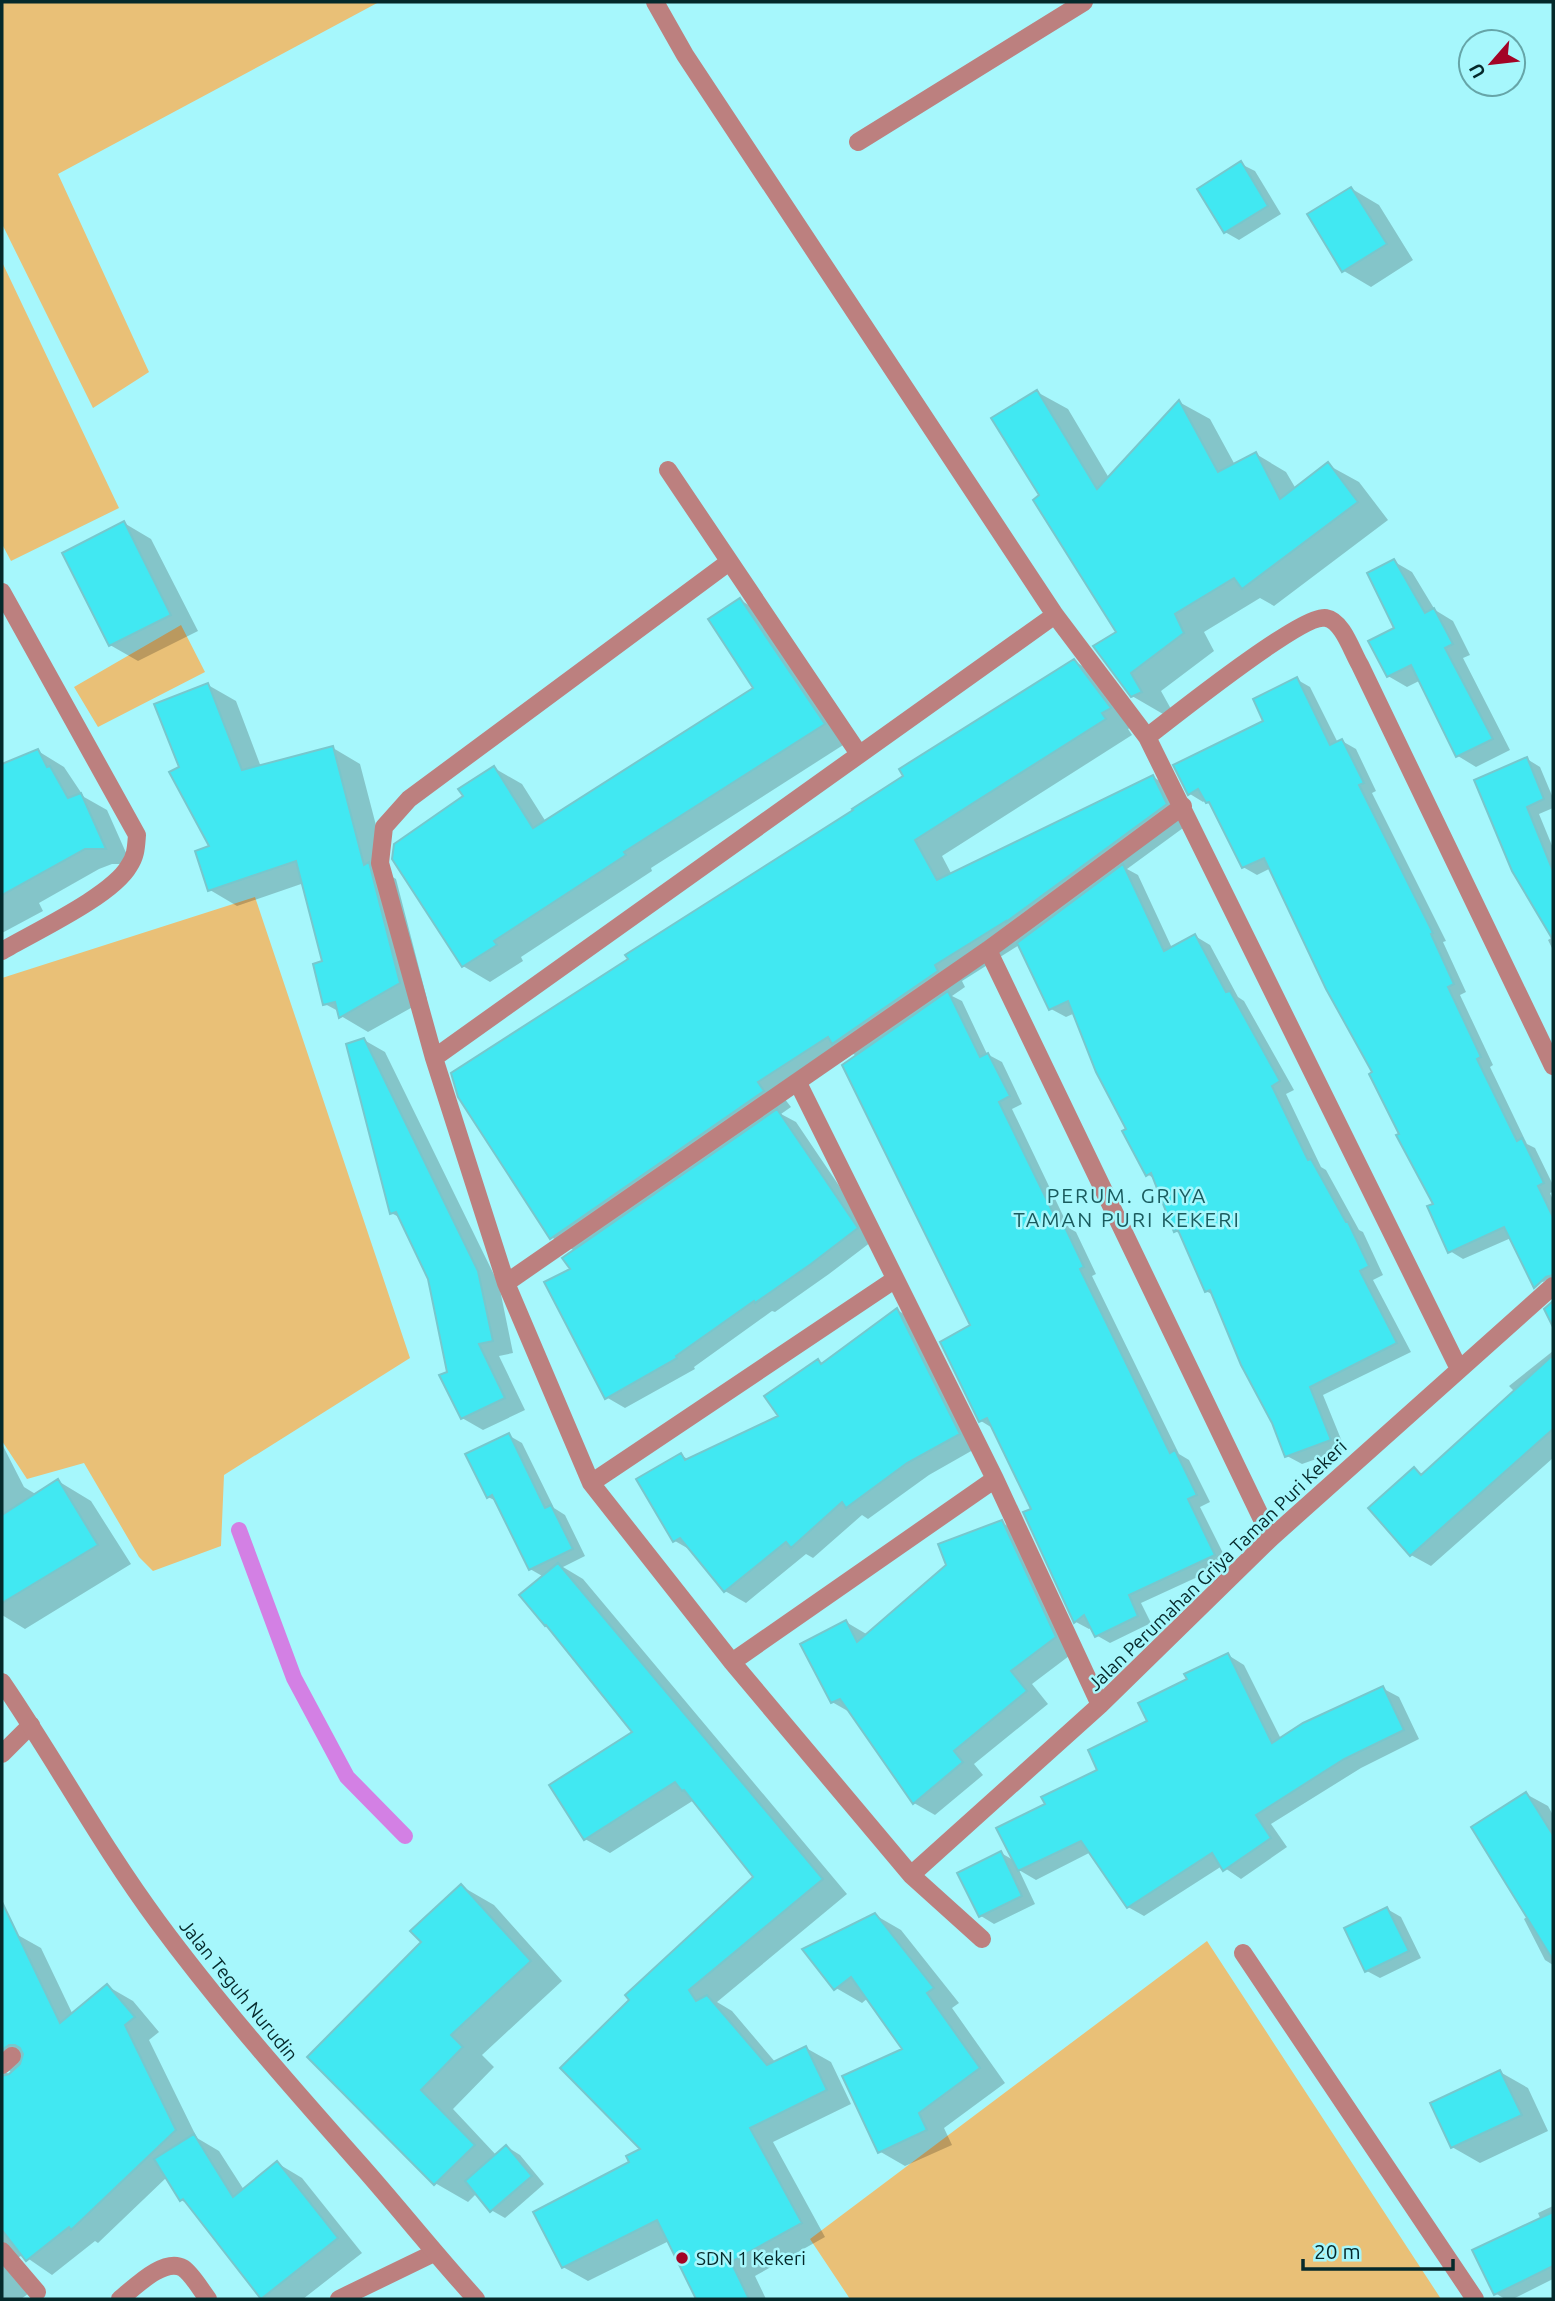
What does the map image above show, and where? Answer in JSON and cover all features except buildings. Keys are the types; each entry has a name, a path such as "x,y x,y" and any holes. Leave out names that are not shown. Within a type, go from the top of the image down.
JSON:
{"street":[{"path":"655,2 685,55 1055,615 1147,737 1459,1370"},
{"path":"858,142 1084,2"},
{"path":"668,470 859,754"},
{"path":"729,562 409,799 384,827 380,863 434,1058 506,1283 591,1483 732,1662 911,1875 982,1939"},
{"path":"2,592 137,835 136,854 128,869 98,896 2,951"},
{"path":"434,1058 1055,615"},
{"path":"1147,737 1282,638 1311,620 1325,617 1333,621 1341,630 1360,665 1553,1066"},
{"path":"506,1283 988,950 1183,806"},
{"path":"988,950 1271,1538"},
{"path":"798,1083 995,1479 1100,1705"},
{"path":"591,1483 894,1280"},
{"name":"Jalan Perumahan Griya Taman Puri Kekeri","path":"911,1875 1100,1705 1271,1538 1553,1286"},
{"path":"732,1662 995,1479"},
{"name":"Jalan Teguh Nurudin","path":"2,1682 97,1834 157,1920 221,2004 475,2299"},
{"path":"2,1754 31,1725"},
{"path":"1243,1953 1475,2299"},
{"path":"2,2251 37,2292"},
{"path":"339,2299 434,2253"},
{"path":"120,2299 157,2270 171,2264 184,2268 208,2299"}],"shaded area":[{"path":"2,2 379,2 58,174 149,372 93,408 2,224"},
{"path":"2,262 119,508 11,561 2,544"},
{"path":"181,625 205,672 98,727 74,687"},
{"path":"255,897 410,1358 224,1475 221,1546 153,1571 139,1557 84,1463 27,1479 2,1441 2,978"},
{"path":"1207,1941 1441,2299 850,2299 810,2239"}],"waterway":[{"path":"239,1530 294,1678 347,1777 405,1836"}],"place":[{"name":"SDN 1 Kekeri","path":"682,2258"}],"district":[{"name":"PERUM. GRIYA TAMAN PURI KEKERI","path":"1127,1208"}]}
